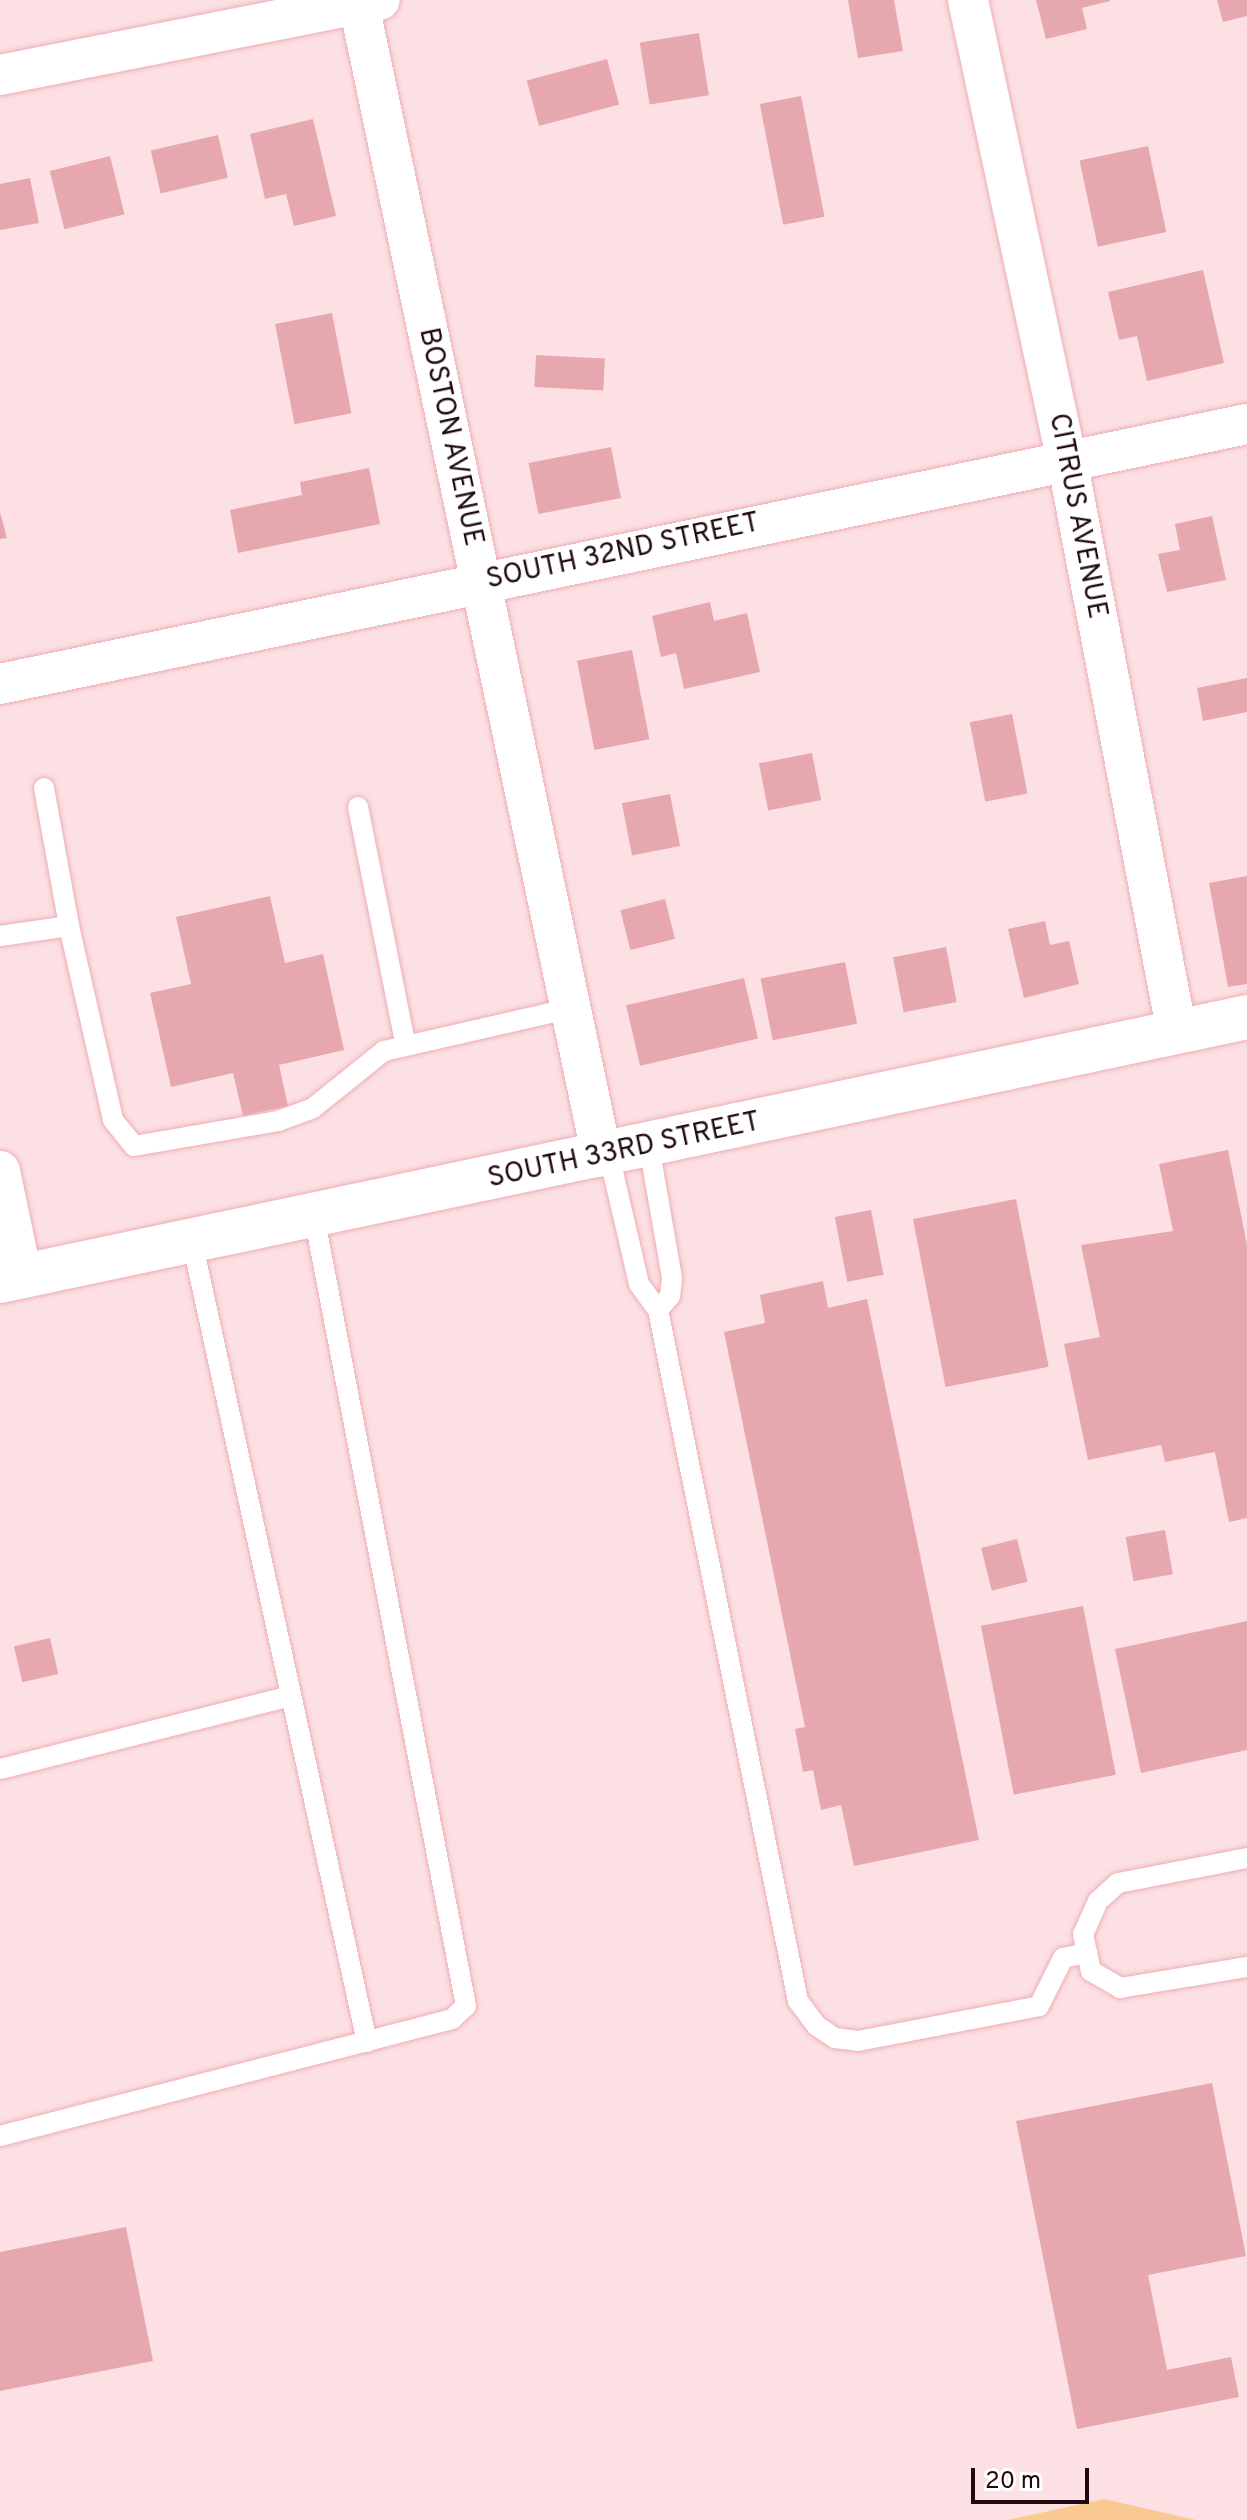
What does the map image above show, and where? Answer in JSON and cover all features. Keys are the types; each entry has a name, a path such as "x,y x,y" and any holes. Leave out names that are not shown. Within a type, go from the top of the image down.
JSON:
{"street":[{"name":"CITRUS AVENUE","path":"968,0 1067,460 1177,1033"},
{"path":"0,75 365,1"},
{"name":"BOSTON AVENUE","path":"365,1 481,581 571,1008 620,1153"},
{"name":"SOUTH 32ND STREET","path":"0,684 481,581 1247,424"},
{"name":"SOUTH 33RD STREET","path":"11,1279 620,1153 1177,1033 1245,1027"},
{"path":"0,1171 11,1279"}],"lane":[{"path":"44,788 69,926 113,1120 134,1146 278,1121 301,1113 384,1051 405,1043 571,1008"},
{"path":"358,807 405,1043"},
{"path":"0,936 36,927 69,926"},
{"path":"620,1153 672,1278 670,1296 658,1310"},
{"path":"620,1153 639,1284 658,1310 798,2001 817,2026 835,2038 858,2041 1039,2006 1063,1958 1087,1953"},
{"path":"0,2136 452,2019 466,2006 314,1216"},
{"path":"192,1241 367,2042"},
{"path":"0,1769 290,1696"},
{"path":"1247,1858 1118,1883 1098,1901 1083,1934 1091,1971 1120,1988 1247,1967"}],"shaded area":[{"path":"1104,2499 1196,2520 1008,2520"}],"building":[{"path":"848,0 894,0 903,51 858,58"},
{"path":"1036,0 1110,1 1082,8 1087,29 1046,39"},
{"path":"1217,0 1247,0 1247,16 1223,22"},
{"path":"699,33 709,95 650,105 640,42"},
{"path":"607,59 619,104 539,126 527,80"},
{"path":"801,96 824,217 783,225 760,104"},
{"path":"313,119 336,216 294,226 286,194 265,199 250,134"},
{"path":"218,135 228,178 161,193 151,151"},
{"path":"1148,146 1166,232 1098,247 1080,161"},
{"path":"110,156 125,214 64,229 50,171"},
{"path":"30,178 39,223 0,230 0,184"},
{"path":"1203,270 1224,363 1147,381 1137,336 1119,340 1108,292"},
{"path":"332,313 351,413 295,424 275,324"},
{"path":"536,355 605,359 603,391 534,387"},
{"path":"611,447 621,498 538,514 529,463"},
{"path":"369,468 380,524 238,553 230,510 302,495 300,482"},
{"path":"0,512 7,538 0,539"},
{"path":"1212,516 1226,580 1167,592 1158,554 1180,550 1175,524"},
{"path":"710,602 714,621 747,613 760,672 684,689 676,653 661,657 652,616"},
{"path":"632,650 649,739 594,750 577,661"},
{"path":"1247,678 1247,712 1203,721 1197,688"},
{"path":"1012,714 1027,794 985,802 970,722"},
{"path":"812,753 821,800 768,810 759,763"},
{"path":"670,794 680,846 632,855 622,803"},
{"path":"1247,876 1247,984 1228,987 1209,883"},
{"path":"270,896 285,963 323,954 344,1050 279,1065 288,1106 243,1116 233,1073 171,1087 150,993 191,984 176,917"},
{"path":"665,899 675,939 630,950 620,910"},
{"path":"1045,921 1050,945 1069,941 1079,984 1024,998 1008,929"},
{"path":"946,947 957,1002 904,1012 893,957"},
{"path":"845,962 857,1024 773,1040 761,978"},
{"path":"744,978 758,1038 640,1066 626,1005"},
{"path":"1228,1150 1247,1245 1247,1518 1229,1522 1215,1452 1165,1462 1161,1445 1088,1460 1064,1344 1100,1337 1081,1245 1173,1231 1159,1164"},
{"path":"1016,1199 1049,1367 946,1387 913,1219"},
{"path":"871,1210 884,1275 847,1282 835,1217"},
{"path":"823,1281 828,1308 867,1299 979,1840 854,1866 841,1805 821,1810 813,1770 803,1772 795,1729 805,1727 724,1332 765,1323 760,1295"},
{"path":"1165,1530 1173,1574 1133,1581 1126,1537"},
{"path":"1017,1539 1028,1582 992,1591 981,1548"},
{"path":"1083,1606 1116,1775 1014,1795 981,1626"},
{"path":"1247,1621 1247,1750 1141,1773 1115,1649"},
{"path":"50,1638 58,1674 22,1682 14,1646"},
{"path":"1212,2083 1246,2256 1148,2275 1167,2370 1231,2357 1239,2397 1077,2429 1016,2121"},
{"path":"126,2227 153,2361 0,2391 0,2252"}]}
